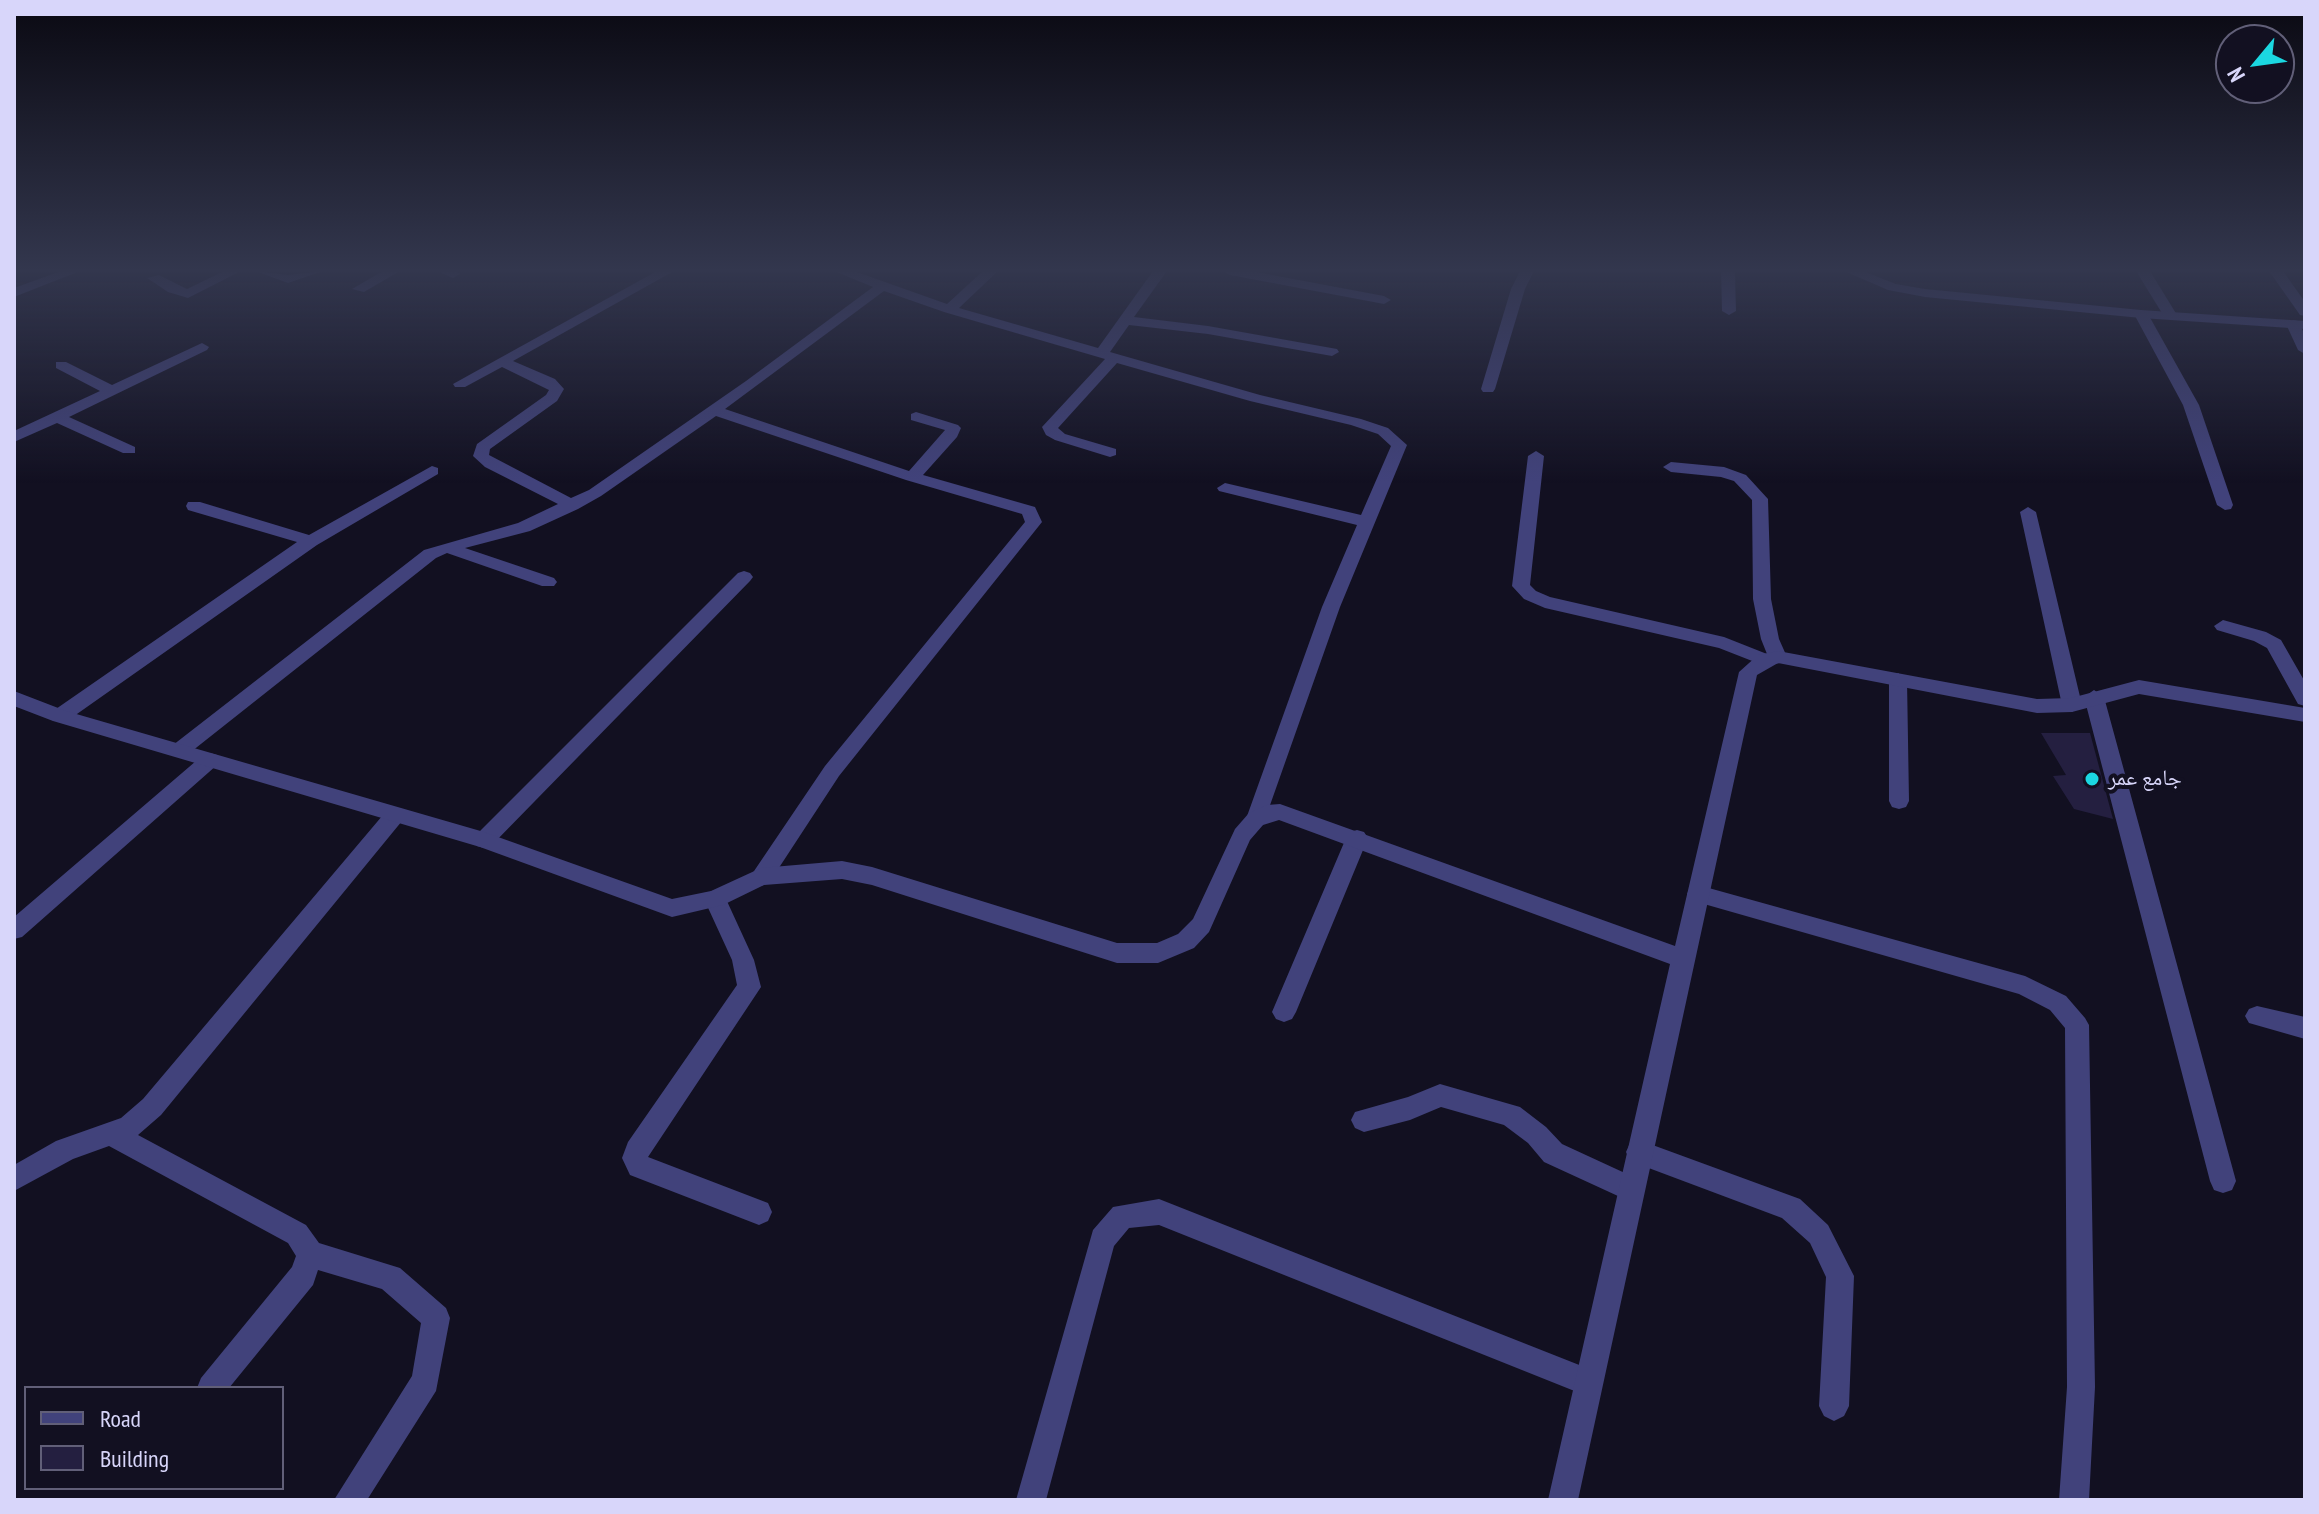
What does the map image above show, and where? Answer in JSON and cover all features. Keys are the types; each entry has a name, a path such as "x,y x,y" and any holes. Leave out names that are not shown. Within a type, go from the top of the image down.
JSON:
{"street":[{"path":"460,384 539,342"},
{"path":"180,750 430,554 524,527 595,493 807,342"},
{"path":"1059,342 1383,431 1399,445 1331,607 1256,819"},
{"path":"1110,452 1060,437 1051,432 1050,427 1107,356 1114,342"},
{"path":"1274,342 1332,352"},
{"path":"1488,389 1502,342"},
{"path":"2156,342 2191,405 2225,505"},
{"path":"14,437 202,347"},
{"path":"502,362 550,382 557,389 552,398 483,447 481,456 572,505"},
{"path":"61,365 112,391"},
{"path":"714,410 912,477 1029,511 1034,522 832,771 761,877"},
{"path":"57,417 129,450"},
{"path":"912,477 939,450 953,428 916,417"},
{"path":"1536,456 1521,586 1530,595 1545,602 1724,643 1771,658 2037,706 2083,701 2139,687 2305,715"},
{"path":"1671,467 1732,475 1740,478 1760,499 1762,599 1771,658"},
{"path":"60,716 311,541 432,471"},
{"path":"1225,488 1368,522"},
{"path":"194,506 311,541"},
{"path":"2028,512 2223,1181"},
{"path":"446,547 548,582"},
{"path":"484,840 744,577"},
{"path":"2223,626 2260,636 2274,644 2305,699"},
{"path":"1563,1500 1748,672 1771,658"},
{"path":"1898,680 1899,801"},
{"path":"14,698 60,716 484,840 672,908 715,899 761,877 842,870 872,876 1117,953 1158,953 1186,941 1201,925 1242,835 1256,819 1267,813 1280,812 1683,959"},
{"path":"14,930 210,760"},
{"path":"14,1179 65,1150 129,1127 152,1107 395,815"},
{"path":"1284,1012 1357,838"},
{"path":"1698,894 2025,986 2058,1003 2077,1025 2081,1387 2074,1500"},
{"path":"715,899 743,960 749,987 635,1158 639,1166 657,1174 759,1212"},
{"path":"2257,1016 2305,1028"},
{"path":"1364,1120 1410,1108 1440,1095 1511,1115 1537,1135 1553,1153 1631,1189"},
{"path":"111,1134 297,1234 310,1254 390,1278 436,1318 426,1381 349,1500"},
{"path":"1639,1152 1791,1208 1819,1234 1840,1276 1834,1406"},
{"path":"1031,1500 1102,1239 1122,1216 1159,1212 1587,1382"},
{"path":"213,1386 303,1275 310,1254"}],"building":[{"name":"جامع عمر","path":"2041,733 2090,733 2113,819 2074,809 2053,776 2066,775"}],"place":[{"name":"جامع عمر","path":"2092,779"}]}
